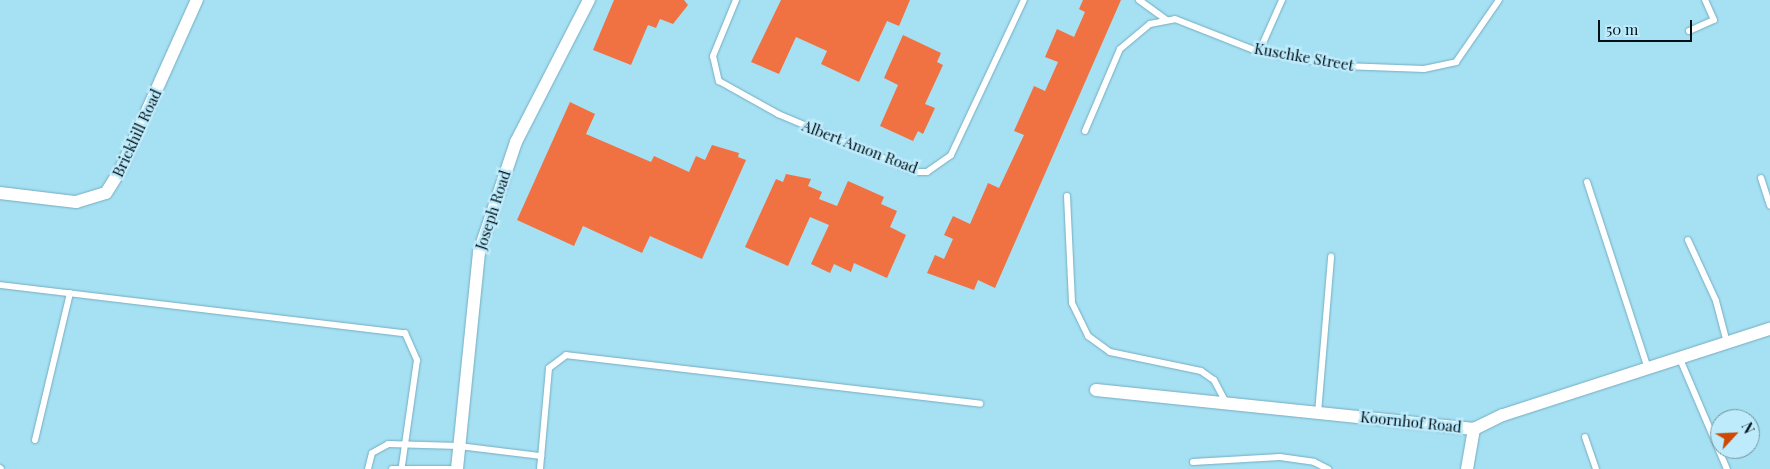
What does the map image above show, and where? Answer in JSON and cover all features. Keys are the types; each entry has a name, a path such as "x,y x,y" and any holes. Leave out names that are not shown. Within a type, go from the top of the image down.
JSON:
{"street":[{"name":"Brickhill Road","path":"0,193 76,202 106,193 120,171 197,0"},
{"name":"Joseph Road","path":"457,469 478,252 516,142 589,0"},
{"name":"Koornhof Road","path":"1096,390 1474,429 1503,414 1770,329"},
{"path":"1467,469 1474,429"}],"lane":[{"name":"Albert Amon Road","path":"736,0 713,56 719,81 778,114 916,172 927,172 951,155 1024,0"},
{"name":"Kuschke Street","path":"1139,0 1167,20 1259,52 1343,66 1448,66 1467,50 1499,0"},
{"path":"1259,52 1282,0"},
{"path":"1689,31 1714,20 1705,0"},
{"path":"1084,131 1120,49 1140,30 1167,20"},
{"path":"1761,178 1770,206"},
{"path":"1587,182 1648,369"},
{"path":"1067,196 1072,303 1088,336 1110,352 1201,370 1214,380 1226,403"},
{"path":"1688,240 1716,300 1727,343"},
{"path":"1318,413 1331,257"},
{"path":"0,285 405,333 417,360 403,445 402,466"},
{"path":"35,440 70,293"},
{"path":"540,469 549,368 566,355 980,404"},
{"path":"1680,359 1727,469"},
{"path":"1586,437 1596,469"},
{"path":"368,469 372,453 378,447 403,445 459,446 540,456"},
{"path":"1193,462 1280,457 1314,462 1328,469"},
{"path":"392,469 402,466 463,469"}],"building":[{"path":"614,0 684,0 688,5 673,24 660,19 656,28 648,25 631,65 593,50"},
{"path":"781,0 910,0 899,26 887,21 859,82 821,64 827,51 796,37 779,74 751,62"},
{"path":"1083,0 1121,0 995,288 978,280 974,290 927,273 935,255 944,259 953,239 944,235 953,216 970,224 988,183 999,188 1024,135 1014,131 1034,86 1045,91 1058,62 1045,57 1057,29 1074,37 1085,12 1079,9"},
{"path":"903,35 941,53 937,62 943,65 925,104 935,108 923,134 918,131 913,141 880,126 898,85 884,78"},
{"path":"570,102 595,114 586,134 651,162 654,156 689,172 696,156 705,160 712,145 739,153 738,157 746,160 702,259 650,236 642,253 583,226 574,246 517,220"},
{"path":"786,174 811,179 808,186 822,192 819,199 837,206 848,181 884,197 881,204 897,211 890,227 906,235 887,278 854,263 851,272 834,264 830,273 811,264 829,225 810,217 788,266 745,247 776,179 783,182"}]}
